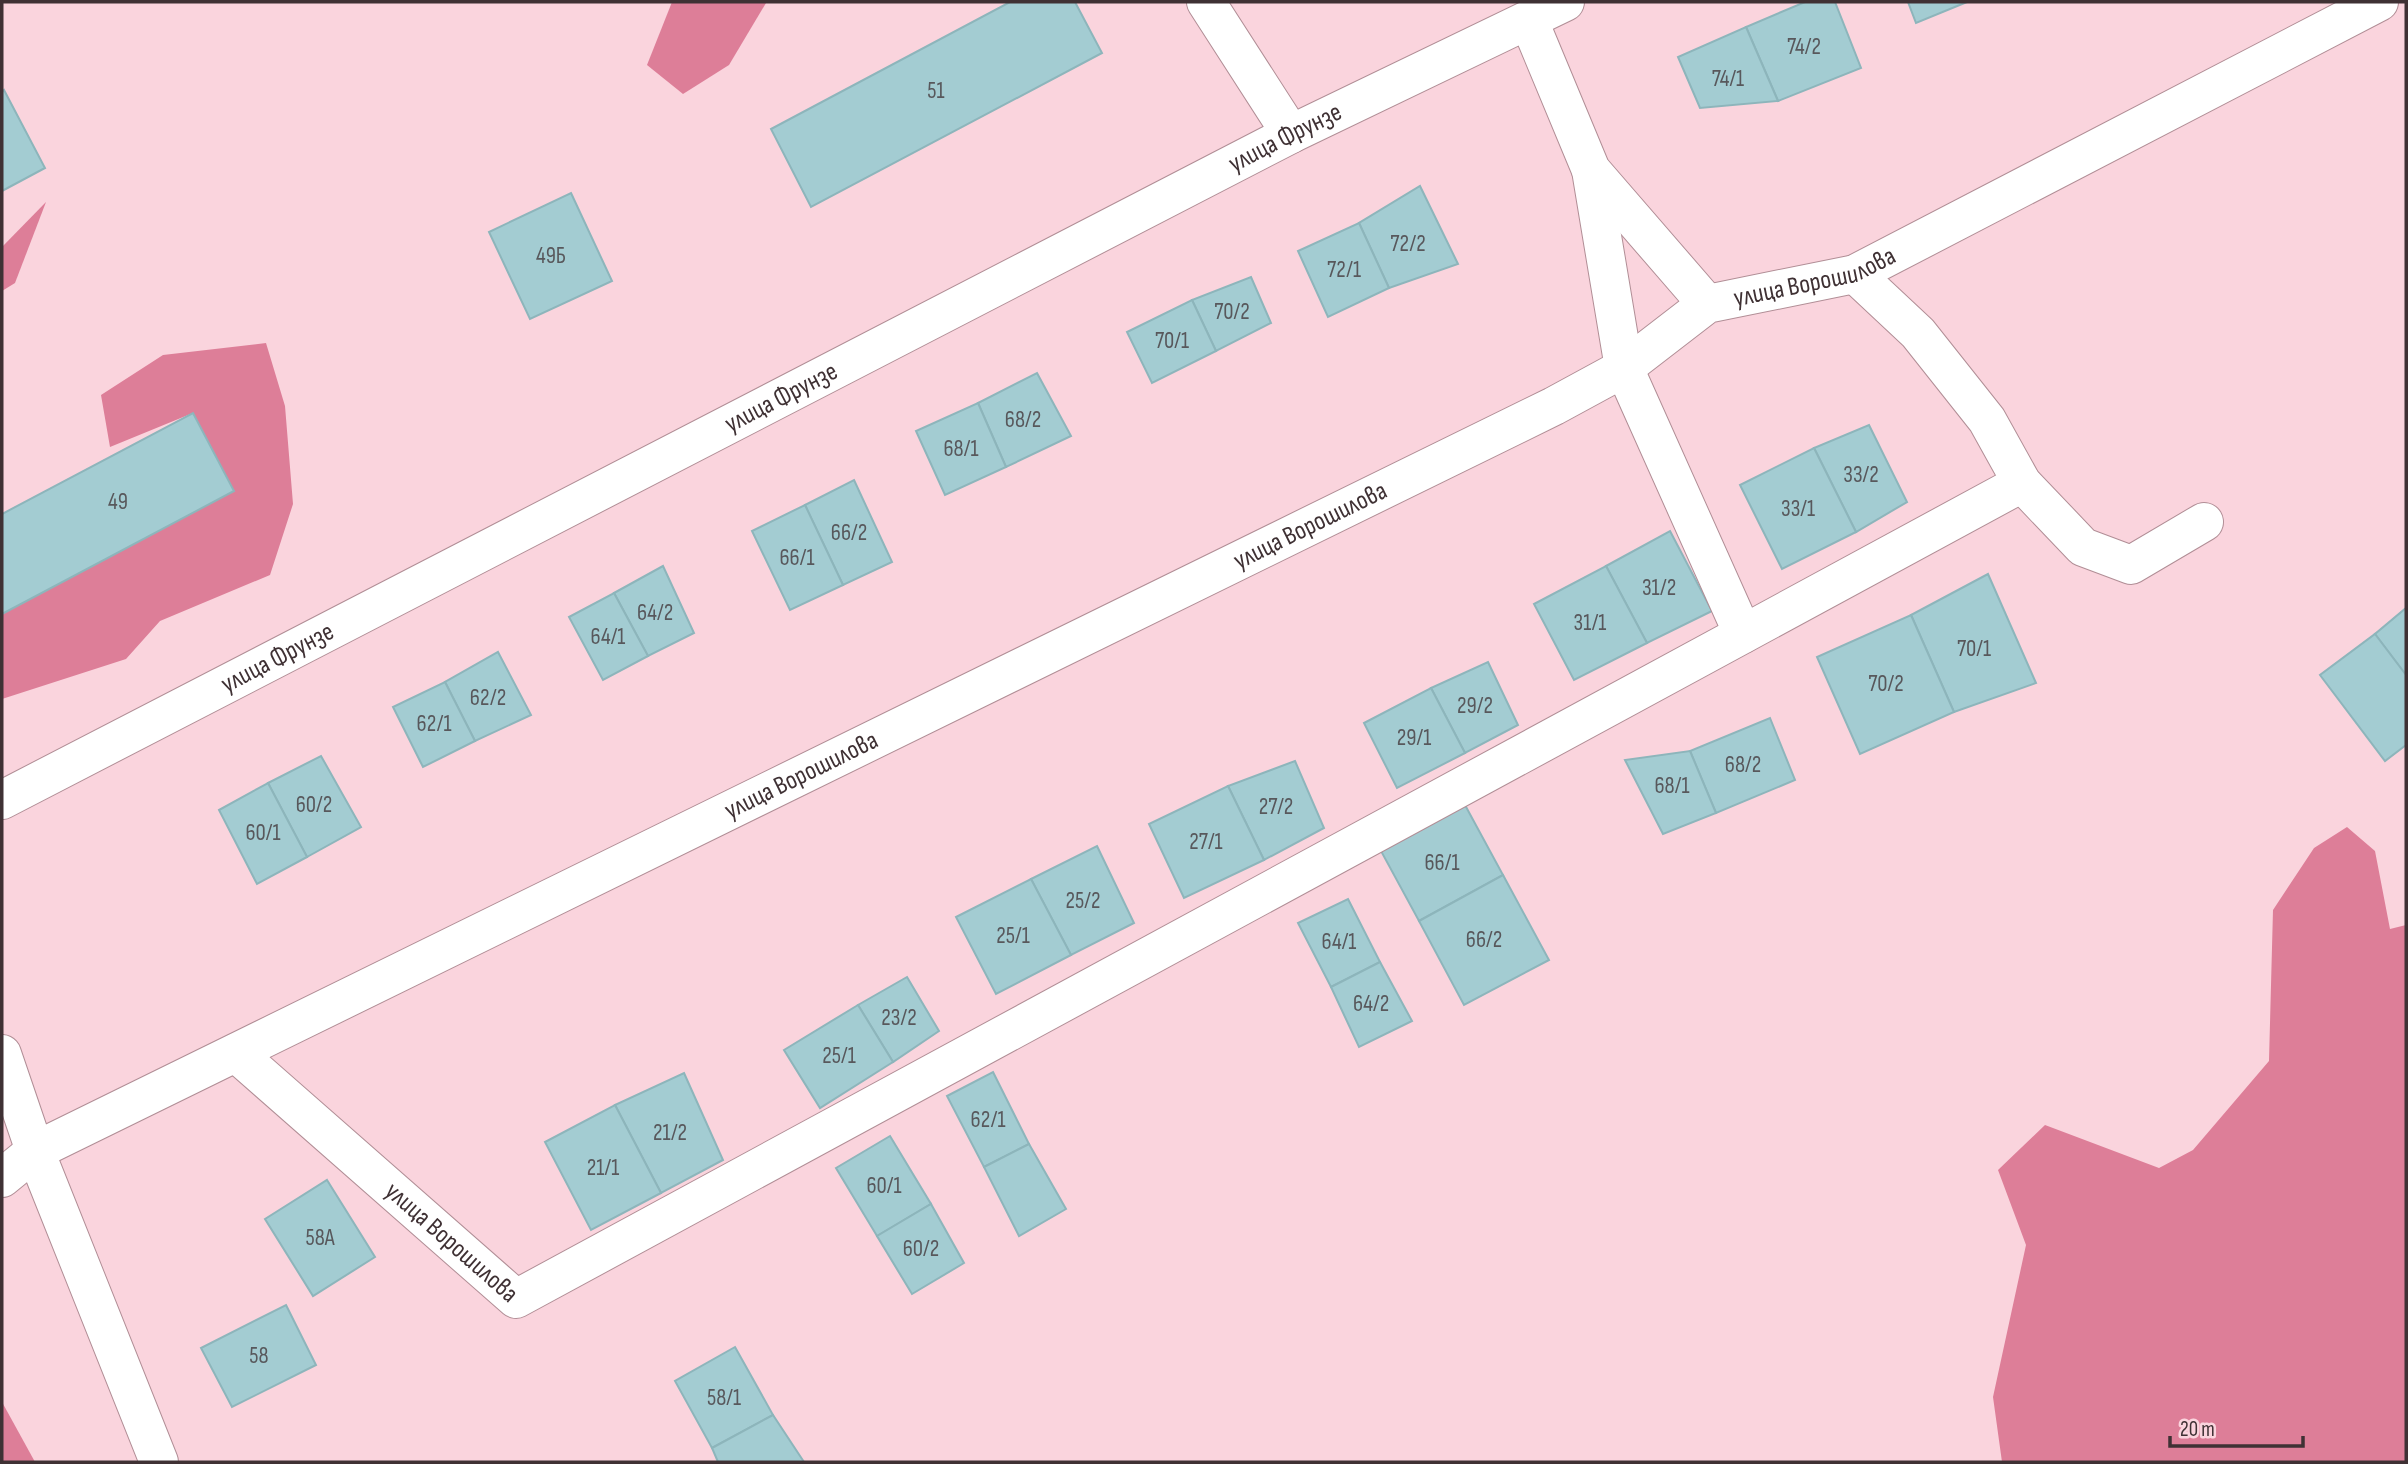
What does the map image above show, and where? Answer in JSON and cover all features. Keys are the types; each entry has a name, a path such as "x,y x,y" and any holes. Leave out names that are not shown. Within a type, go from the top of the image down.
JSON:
{"street":[{"path":"1206,2 1291,134"},
{"name":"улица Фрунзе","path":"2,800 1291,134 1565,2"},
{"name":"улица Ворошилова","path":"2,1178 35,1151 1554,406 1624,369 1707,304 1855,274 2379,2"},
{"path":"1529,21 1591,170 1624,369 1742,634"},
{"path":"1591,170 1707,304"},
{"path":"1855,274 1919,334 1987,420 2022,483 2083,547 2131,565 2204,522"},
{"name":"улица Ворошилова","path":"236,1053 516,1299 2022,483"},
{"path":"2,1054 35,1151 159,1462"}],"shaded area":[{"path":"672,2 766,3 729,65 683,94 647,65"},
{"path":"46,202 15,283 2,291 2,247"},
{"path":"266,343 285,406 293,504 270,575 160,621 126,659 2,699 2,614 234,491 193,413 110,447 101,395 163,355"},
{"path":"2347,827 2375,851 2390,929 2406,925 2406,1462 2002,1462 1993,1397 2026,1245 1998,1170 2045,1125 2159,1168 2193,1150 2269,1061 2273,910 2314,848"},
{"path":"2,1402 35,1462 2,1462"}],"building":[{"path":"1010,2 1075,2 1102,53 811,207 771,129"},
{"path":"1805,2 1835,2 1861,68 1778,101 1746,27"},
{"path":"1908,2 1967,2 1916,23"},
{"path":"1746,27 1778,101 1700,108 1678,57"},
{"path":"4,90 45,168 2,191 2,92"},
{"path":"1420,186 1458,264 1389,288 1359,223"},
{"path":"571,193 612,281 530,319 489,232"},
{"path":"1359,223 1389,288 1328,317 1298,251"},
{"path":"1251,277 1271,323 1216,351 1192,300"},
{"path":"1192,300 1216,351 1152,383 1127,332"},
{"path":"1037,373 1071,436 1006,467 978,403"},
{"path":"978,403 1006,467 945,495 916,431"},
{"path":"193,413 234,491 2,614 2,514"},
{"path":"1869,425 1907,502 1856,532 1814,448"},
{"path":"1814,448 1856,532 1782,569 1740,485"},
{"path":"854,480 892,562 843,585 805,505"},
{"path":"805,505 843,585 790,610 752,531"},
{"path":"1670,531 1712,611 1647,643 1606,566"},
{"path":"663,566 694,633 648,656 614,593"},
{"path":"1606,566 1647,643 1574,680 1534,604"},
{"path":"1988,574 2036,683 1954,712 1911,615"},
{"path":"614,593 648,656 603,680 569,617"},
{"path":"2406,608 2406,675 2375,634"},
{"path":"1911,615 1954,712 1860,754 1817,657"},
{"path":"2375,634 2406,675 2406,745 2385,761 2320,675"},
{"path":"498,652 531,715 475,741 445,682"},
{"path":"1488,662 1518,725 1465,753 1431,688"},
{"path":"445,682 475,741 423,767 393,707"},
{"path":"1431,688 1465,753 1397,788 1364,723"},
{"path":"1770,718 1795,780 1716,813 1690,751"},
{"path":"1690,751 1716,813 1663,834 1625,760"},
{"path":"321,756 361,827 307,857 268,783"},
{"path":"1295,761 1324,828 1264,860 1228,786"},
{"path":"268,783 307,857 257,884 219,810"},
{"path":"1228,786 1264,860 1184,898 1149,824"},
{"path":"1465,805 1503,875 1419,921 1381,851"},
{"path":"1097,846 1134,923 1071,955 1031,879"},
{"path":"1503,875 1549,960 1464,1005 1419,921"},
{"path":"1031,879 1071,955 996,994 956,917"},
{"path":"1348,899 1380,962 1331,987 1298,923"},
{"path":"1380,962 1412,1021 1359,1047 1331,987"},
{"path":"907,977 939,1031 893,1062 858,1005"},
{"path":"858,1005 893,1062 820,1108 784,1050"},
{"path":"993,1072 1029,1144 984,1167 947,1096"},
{"path":"684,1073 723,1160 661,1193 615,1105"},
{"path":"615,1105 661,1193 591,1230 545,1142"},
{"path":"890,1136 931,1204 877,1236 836,1168"},
{"path":"1029,1144 1066,1209 1019,1236 984,1167"},
{"path":"327,1180 375,1257 313,1296 265,1219"},
{"path":"931,1204 964,1263 912,1294 877,1236"},
{"path":"286,1305 316,1365 232,1407 201,1348"},
{"path":"735,1347 773,1415 712,1448 675,1381"},
{"path":"773,1415 804,1462 718,1462 712,1448"}]}
